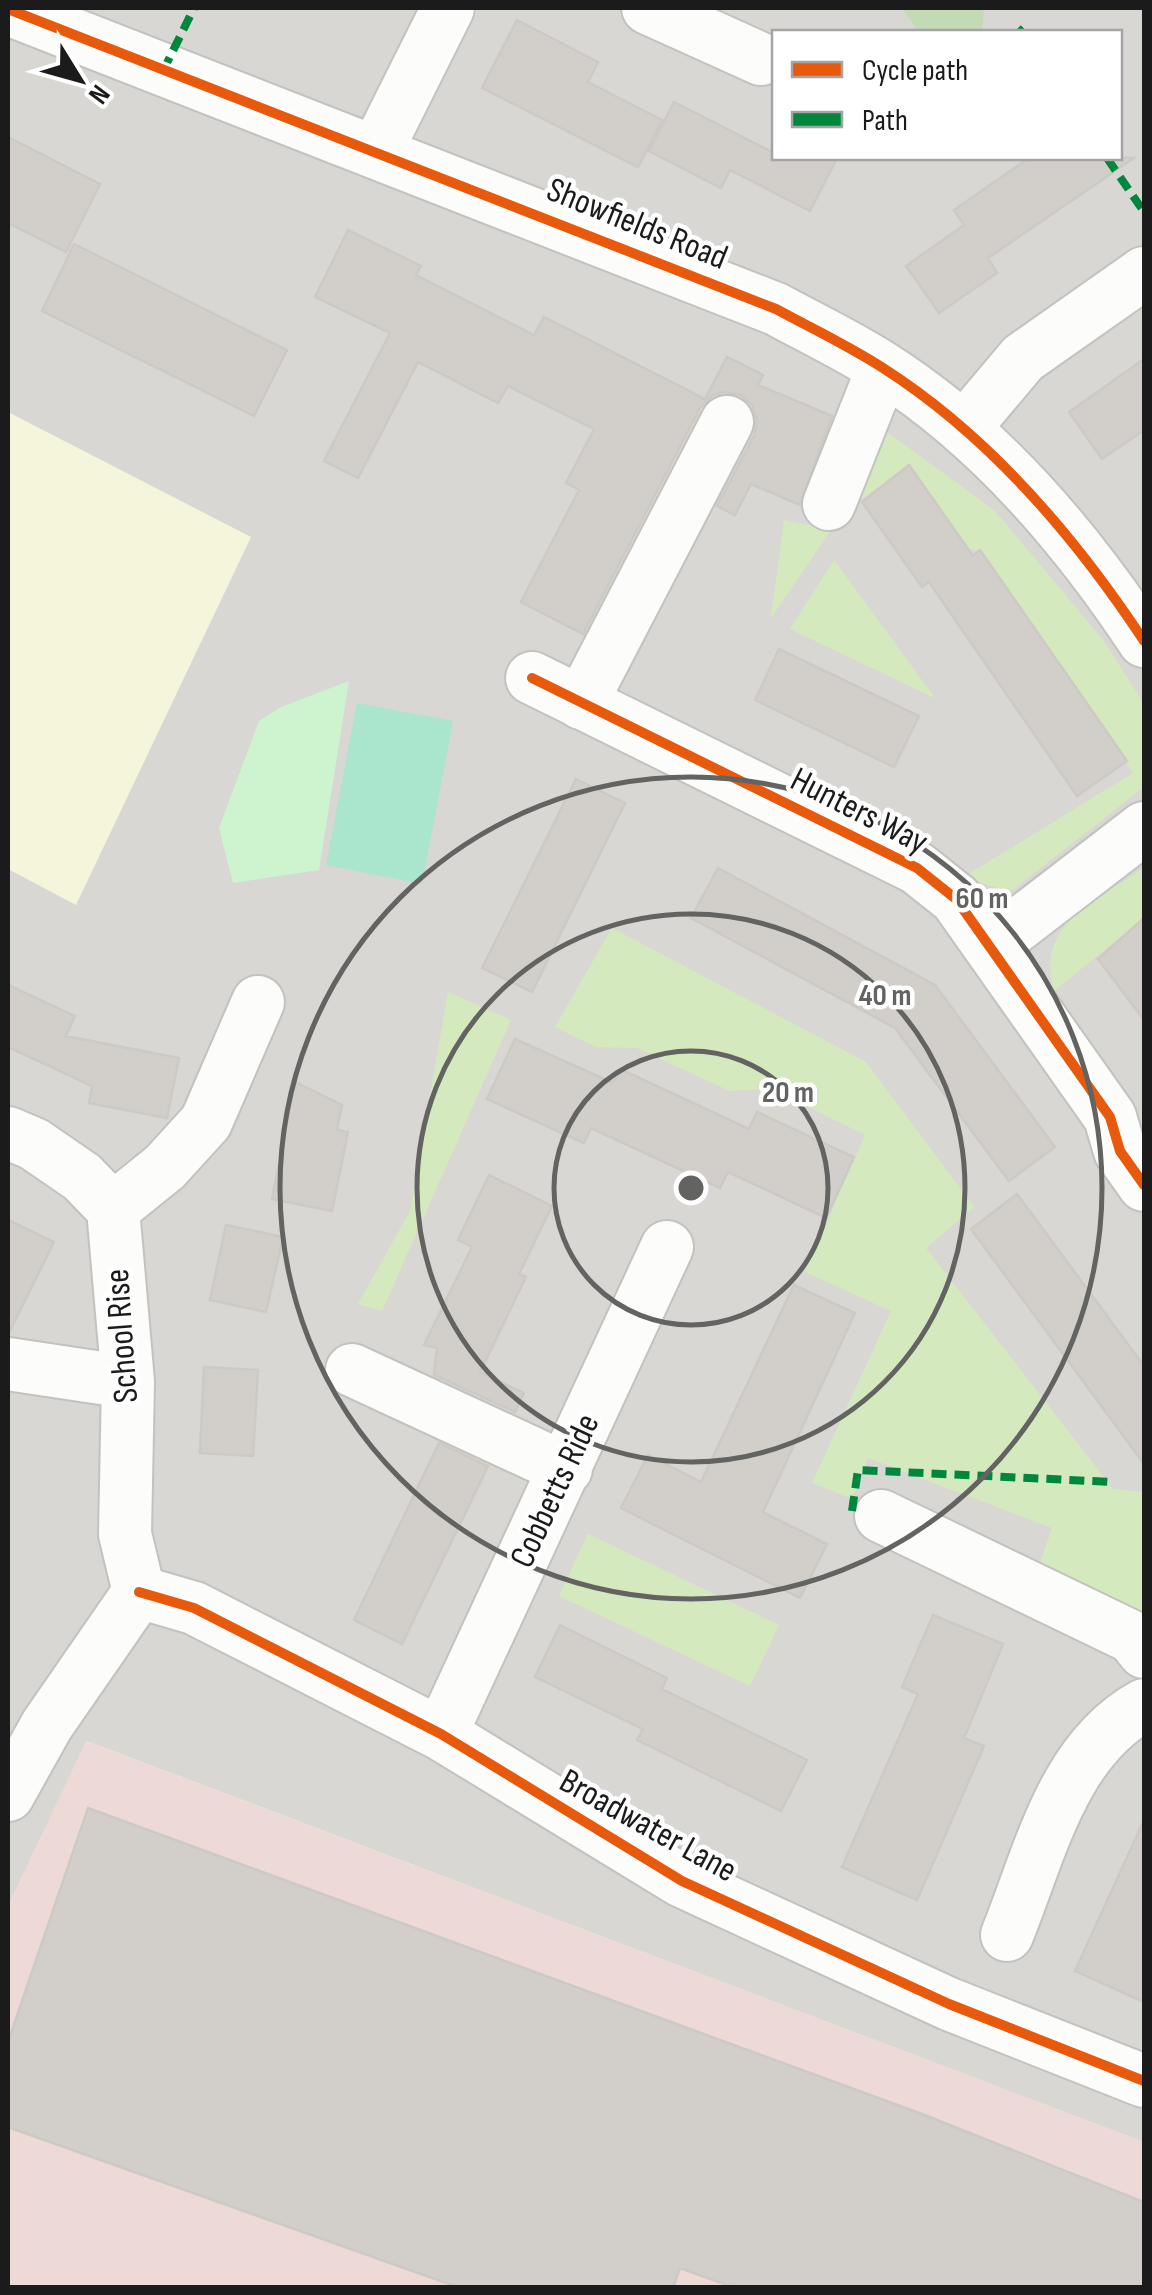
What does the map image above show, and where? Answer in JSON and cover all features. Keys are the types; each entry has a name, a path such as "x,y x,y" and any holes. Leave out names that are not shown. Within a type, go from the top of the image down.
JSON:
{"street":[{"path":"376,152 448,8"},
{"path":"648,8 761,58"},
{"name":"Showfields Road","path":"8,9 776,309 883,368 964,428 1062,531 1144,642"},
{"path":"964,428 1024,358 1144,273"},
{"path":"829,504 883,368"},
{"path":"581,703 727,422"},
{"name":"Hunters Way","path":"532,678 917,868 956,899 1110,1117 1120,1151 1144,1185"},
{"path":"991,946 1144,828"},
{"path":"8,1133 34,1144 82,1177 112,1209 165,1167 206,1122 258,1002"},
{"name":"School Rise","path":"112,1209 128,1382 124,1534 139,1592"},
{"name":"Cobbetts Ride","path":"441,1734 667,1247"},
{"path":"8,1364 128,1382"},
{"path":"352,1370 566,1469"},
{"path":"880,1516 1132,1637 1144,1652"},
{"path":"8,1794 47,1725 139,1592"},
{"name":"Broadwater Lane","path":"139,1592 194,1608 441,1734 682,1881 948,2004 1144,2081"},
{"path":"1008,1935 1071,1777 1101,1736 1144,1705"}],"shaded area":[{"path":"8,8 1144,8 1144,2142 87,1741 8,1906"},
{"path":"902,8 984,8 982,29 918,30"},
{"path":"8,412 251,537 76,905 8,869"},
{"path":"86,1741 1144,2142 1144,2287 8,2287 8,1907"}],"green space":[{"path":"887,432 995,511 1104,641 1144,704 1144,787 1010,892 964,877 1133,773 981,551 968,549 910,465 861,499"},
{"path":"784,520 831,530 771,618"},
{"path":"834,560 935,698 790,629"},
{"path":"349,681 319,870 233,883 219,828 259,721 281,707"},
{"path":"357,703 453,721 422,884 326,865"},
{"path":"1144,868 1144,918 1054,991 1050,968 1061,931 1089,903"},
{"path":"612,928 866,1062 974,1207 926,1248 1113,1489 1144,1492 1144,1620 1037,1572 1052,1528 868,1458 852,1499 812,1483 891,1311 805,1272 865,1135 770,1088 730,1091 637,1048 596,1047 555,1027"},
{"path":"448,992 511,1020 382,1311 358,1304 410,1211"},
{"path":"588,1534 779,1625 750,1686 559,1596"}],"building":[{"path":"517,20 598,62 588,82 662,120 638,167 482,88"},
{"path":"674,102 772,152 772,160 836,160 810,211 730,170 721,188 649,151"},
{"path":"8,137 100,184 66,252 8,223"},
{"path":"1134,158 988,258 997,273 939,313 906,266 964,225 954,210 1026,160"},
{"path":"348,230 421,266 416,275 534,335 544,317 705,399 727,357 763,375 758,385 832,416 800,505 751,484 735,515 717,506 754,436 757,420 752,405 740,395 725,392 712,396 700,408 583,634 521,602 579,490 566,483 594,429 508,386 498,403 418,362 358,478 324,461 390,333 315,297"},
{"path":"74,244 287,350 254,416 42,311"},
{"path":"1144,359 1144,430 1102,459 1069,412"},
{"path":"909,465 973,556 980,550 1127,761 1077,796 929,582 922,587 862,502"},
{"path":"779,649 919,716 894,767 755,700"},
{"path":"576,779 625,803 532,992 482,968"},
{"path":"718,868 935,985 1055,1147 1009,1181 895,1028 691,918"},
{"path":"1144,918 1144,1020 1098,959"},
{"path":"8,985 75,1016 66,1036 179,1058 167,1118 89,1103 92,1086 8,1047"},
{"path":"515,1039 613,1083 620,1069 749,1129 757,1112 854,1157 826,1218 728,1172 720,1188 591,1128 584,1143 487,1099"},
{"path":"295,1082 342,1105 337,1130 348,1132 332,1211 272,1199"},
{"path":"489,1175 552,1206 519,1274 526,1277 480,1372 524,1393 515,1412 434,1375 437,1348 424,1345 472,1247 458,1240"},
{"path":"1017,1194 1144,1366 1144,1464 971,1229"},
{"path":"8,1220 54,1242 8,1335"},
{"path":"226,1225 283,1237 266,1312 210,1300"},
{"path":"794,1285 855,1313 763,1512 827,1544 800,1598 621,1508 648,1455 701,1482"},
{"path":"204,1367 258,1370 253,1456 200,1453"},
{"path":"439,1443 488,1466 402,1644 354,1620"},
{"path":"933,1615 1003,1644 964,1738 984,1746 917,1900 842,1867 918,1694 902,1687"},
{"path":"560,1625 667,1678 662,1689 807,1760 781,1811 637,1740 643,1729 535,1677"},
{"path":"88,1808 922,2114 1144,2202 1144,2288 735,2288 680,2268 673,2288 460,2288 8,2127 8,2042"},
{"path":"1144,1820 1144,2002 1075,1971"}],"marked path":[{"path":"163,71 194,8"},
{"path":"1108,160 1144,212"},
{"path":"852,1511 858,1470 1113,1482"}],"cycle path":[{"path":"8,9 776,309 843,345 922,395 994,457 1059,527 1144,641"},
{"path":"532,678 917,868 956,899 1110,1117 1120,1151 1144,1185"},
{"path":"139,1592 194,1608 441,1734 682,1881 949,2004 1144,2081"}]}
